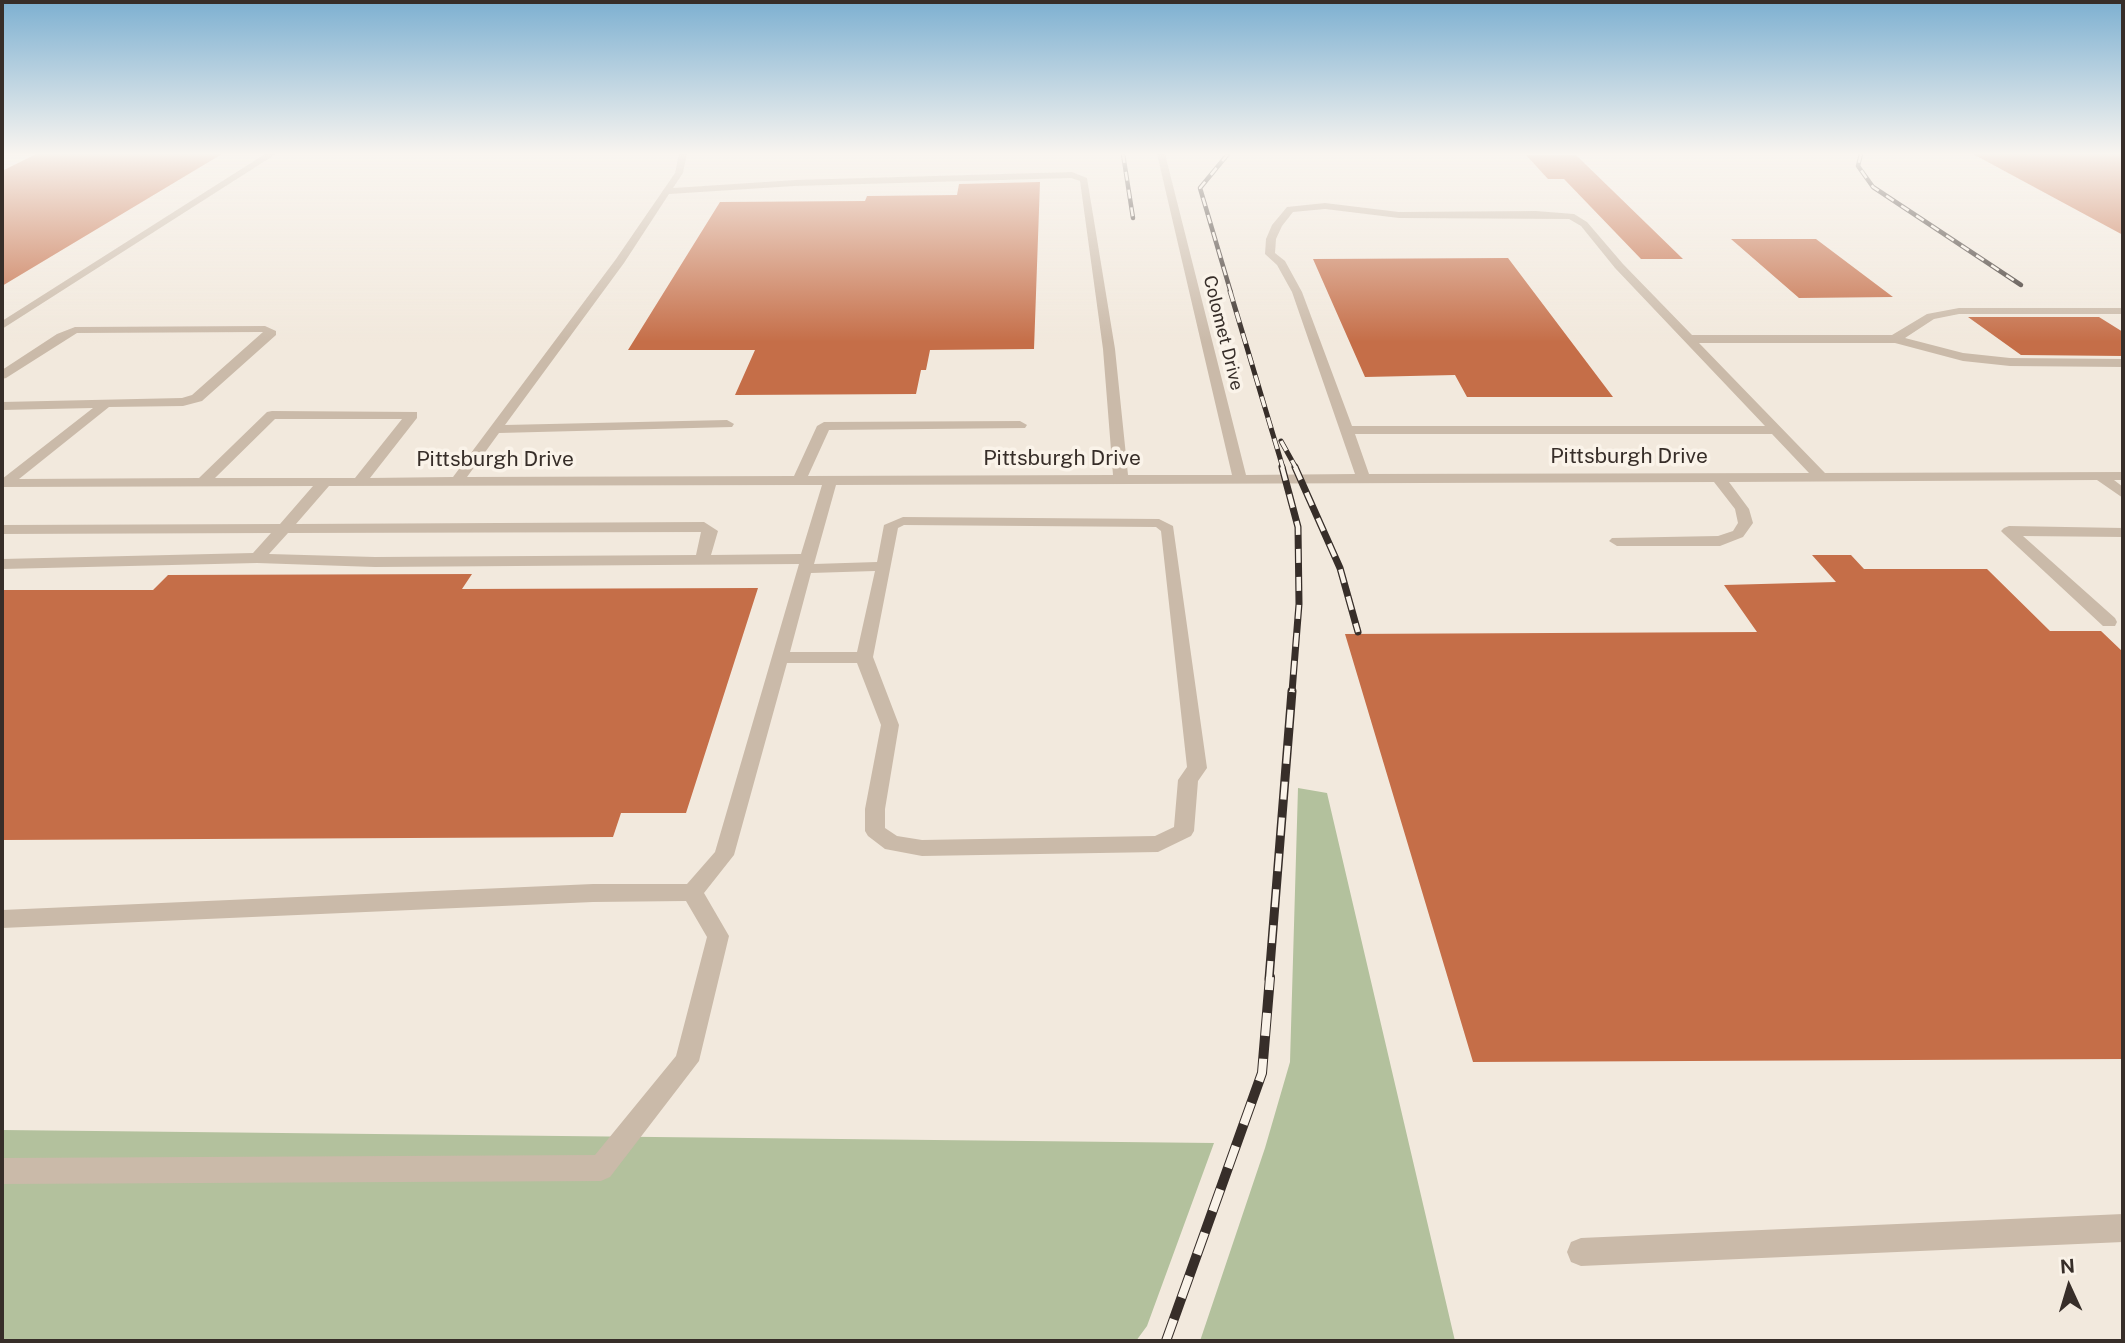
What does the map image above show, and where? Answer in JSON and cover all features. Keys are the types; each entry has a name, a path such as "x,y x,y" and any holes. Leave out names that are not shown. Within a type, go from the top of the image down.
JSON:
{"street":[{"path":"2,326 175,217"},
{"path":"457,481 620,261 649,217"},
{"path":"1089,217 1109,349 1121,480"},
{"name":"Colomet Drive","path":"1176,217 1240,479"},
{"path":"1281,217 1274,232 1270,254 1282,263 1297,292 1364,479"},
{"path":"1572,217 1584,224 1619,266 1821,477"},
{"path":"1895,340 1931,316 1959,311 2123,311"},
{"path":"2,374 75,330 265,330 272,333 197,398 183,402 2,406"},
{"path":"1689,339 1895,340 1963,357 2010,362 2123,363"},
{"path":"3,483 107,403"},
{"path":"203,482 272,415 412,415 359,482"},
{"path":"495,429 727,424"},
{"path":"799,481 824,426 1020,425"},
{"path":"1346,430 1776,430"},
{"path":"2100,476 2123,494"},
{"name":"Pittsburgh Drive","path":"3,483 2123,476"},
{"path":"1617,541 1720,541 1738,534 1746,523 1742,509 1719,478"},
{"path":"2,919 566,894 692,892 724,855 830,481"},
{"path":"257,558 326,482"},
{"path":"903,522 1159,523 1168,529 1197,768 1188,780 1184,831 1158,844 922,848 892,843 875,831 890,725 864,657 884,566 891,525 903,522"},
{"path":"2,529 284,526 704,527 710,531 702,561"},
{"path":"2109,622 2009,531 2123,532"},
{"path":"2,564 257,558 375,562 702,561 884,566"},
{"path":"779,659 864,657"},
{"path":"2,1171 601,1168 687,1061 718,936 692,892"},
{"path":"1581,1252 2123,1228"}],"green space":[{"path":"1298,788 1327,793 1455,1341 1200,1341 1265,1148 1290,1062"},
{"path":"2,1130 1214,1143 1147,1326 1136,1341 2,1341"}],"building":[{"path":"2,217 118,217 2,286"},
{"path":"711,217 1039,217 1034,349 930,350 926,370 921,370 916,394 735,395 755,350 628,350"},
{"path":"1600,217 1639,217 1683,259 1641,259"},
{"path":"2089,217 2123,217 2123,235"},
{"path":"1731,239 1816,239 1893,297 1799,298"},
{"path":"1508,258 1613,397 1467,397 1455,375 1365,377 1313,259"},
{"path":"1968,317 2099,317 2123,332 2123,356 2021,355"},
{"path":"1812,555 1851,555 1864,569 1987,569 2050,631 2101,631 2123,652 2123,1059 1473,1062 1345,634 1757,632 1724,585 1836,582"},
{"path":"472,574 462,589 758,588 686,813 621,813 613,837 2,840 2,590 153,590 168,575"}],"railway":[{"path":"1208,217 1231,293"},
{"path":"1918,217 2021,285"},
{"path":"1230,291 1283,468"},
{"path":"1281,441 1296,468"},
{"path":"1282,467 1298,527 1299,604 1292,692"},
{"path":"1295,467 1340,568 1358,632"},
{"path":"1269,979 1292,691"},
{"path":"1166,1341 1262,1073 1270,977"}]}
